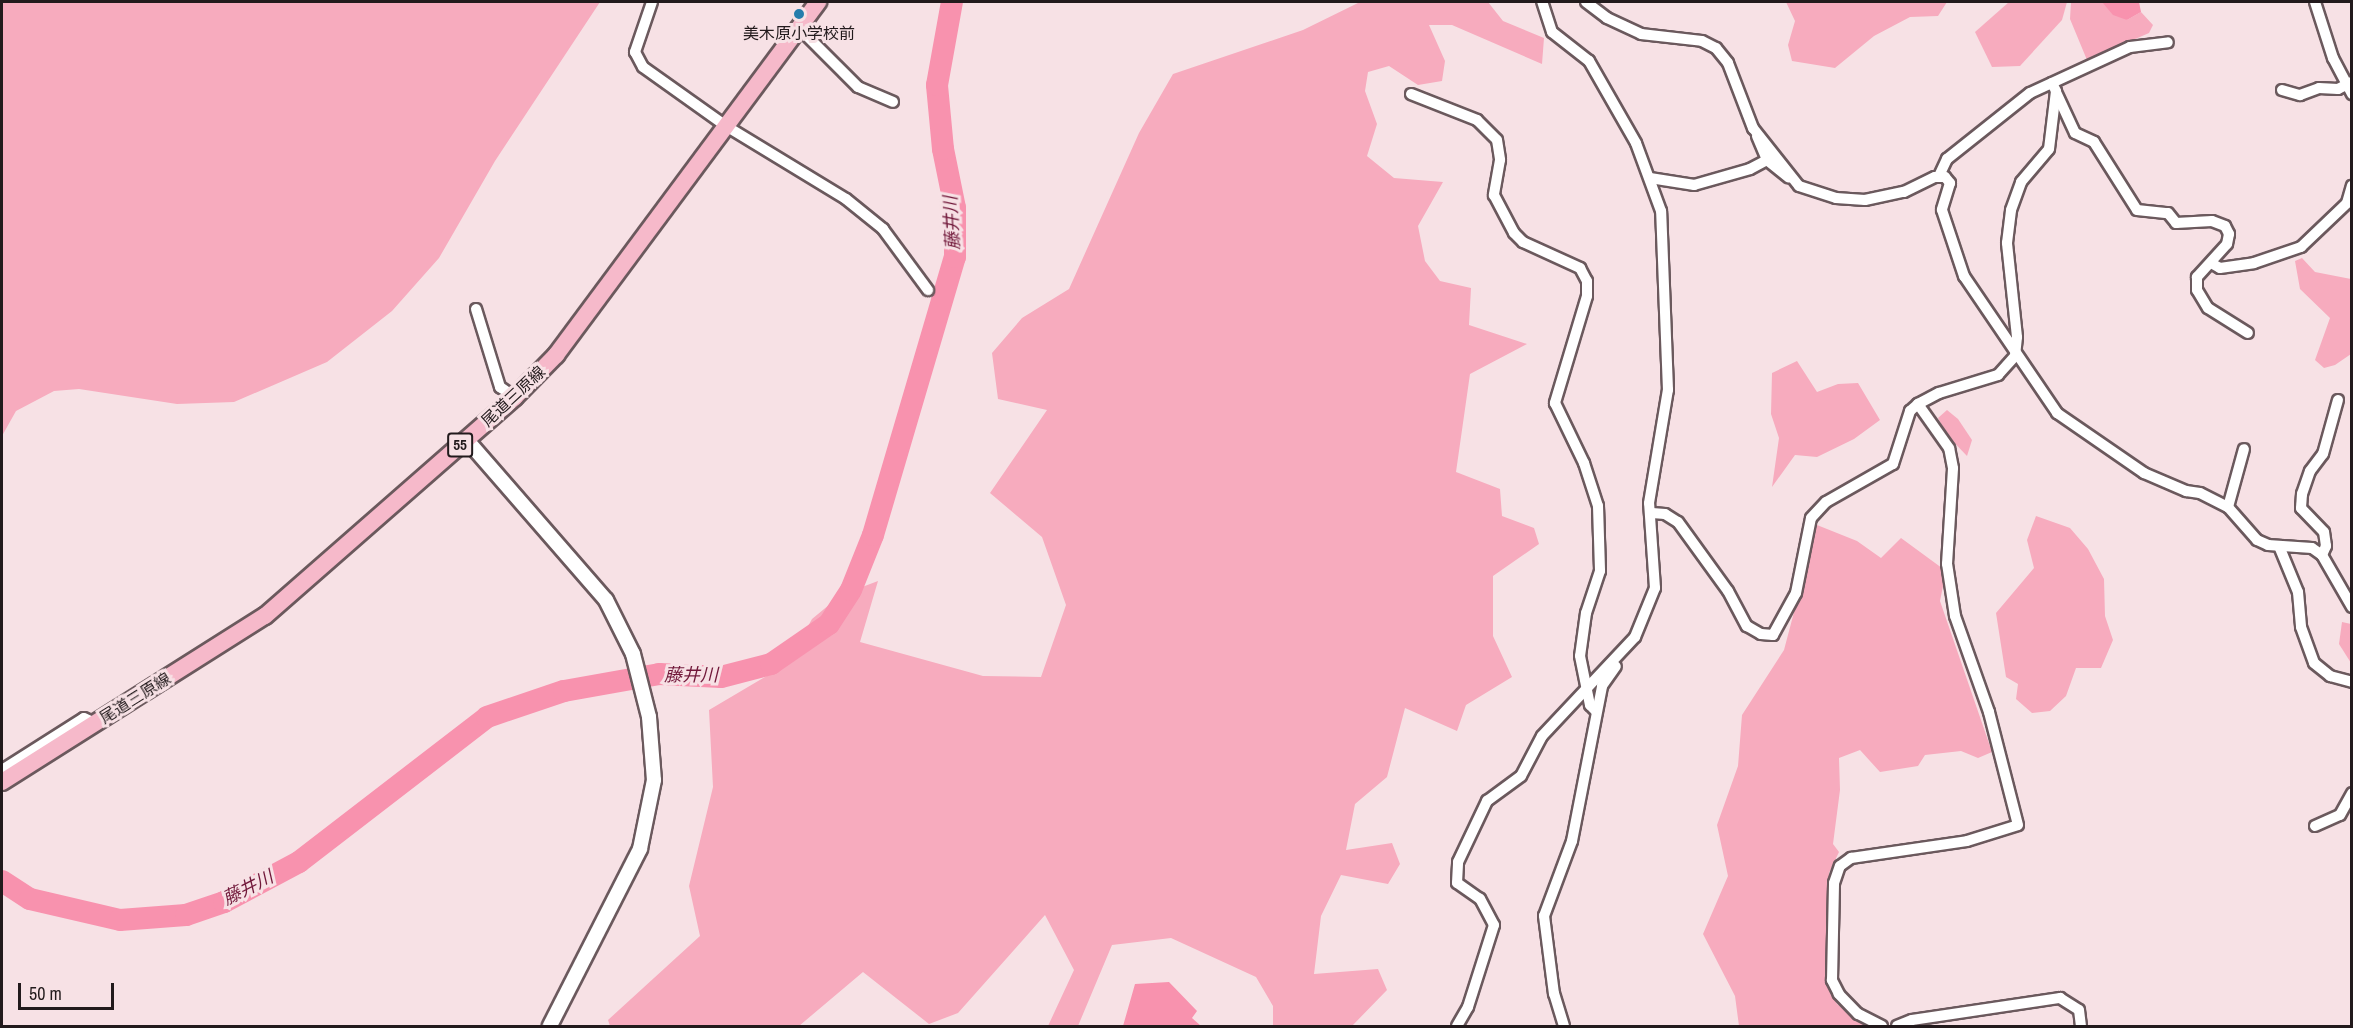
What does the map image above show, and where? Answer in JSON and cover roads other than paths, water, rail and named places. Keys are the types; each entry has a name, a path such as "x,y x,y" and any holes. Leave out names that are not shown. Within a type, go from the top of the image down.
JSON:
{"main road":[{"name":"尾道三原線","path":"2,782 265,616 515,397 556,355 818,2"}],"street":[{"path":"652,2 634,52 643,67 726,126 788,160 874,221 927,290"},
{"path":"1457,1026 1468,1007 1494,925 1479,899 1457,883 1458,862 1487,801 1521,776 1542,736 1635,637 1655,588 1652,513 1649,503 1668,390 1665,244 1661,211 1636,143 1588,61 1552,32 1542,2"},
{"path":"1586,2 1607,18 1641,34 1702,41 1716,48 1728,63 1767,160 1799,186 1836,198 1865,200 1904,192 1939,176 1947,159 1993,119 2130,47 2168,42"},
{"path":"2282,90 2300,95 2350,87 2333,58 2315,2"},
{"path":"798,27 858,87 893,102"},
{"path":"1652,513 1665,514 1678,522 1728,591 1746,626 1761,634 1773,635 1796,593 1811,518 1826,502 1893,464 1910,411 1918,404 1938,393 1998,375 2015,356 2017,337 2007,243 2011,210 2021,182 2049,149 2054,87"},
{"path":"2054,87 2075,133 2094,141 2137,210 2168,213 2176,223 2212,221 2225,226 2229,234 2227,244 2197,277 2197,290 2208,308 2248,333"},
{"path":"1410,94 1477,120 1497,140 1500,160 1494,195 1514,233 1523,243 1580,268 1587,281 1587,296 1555,403 1584,463 1598,506 1600,571 1586,613 1580,656 1586,690 1596,711"},
{"path":"1753,128 1799,186"},
{"path":"1650,178 1695,185 1750,169 1767,160"},
{"path":"1939,176 1950,183 1942,210 1964,276 1998,323 2015,356 2057,413 2144,473 2186,491 2200,492 2228,507 2257,540 2278,546 2312,548 2322,555 2352,607"},
{"path":"2211,263 2220,268 2254,263 2301,247 2347,203 2352,186"},
{"path":"476,309 500,387 515,397"},
{"path":"2322,555 2326,546 2324,532 2301,508 2302,494 2310,471 2323,454 2338,400"},
{"path":"1882,1026 1858,1014 1839,994 1833,980 1834,883 1840,866 1851,858 1967,841 2018,825 1989,712 1955,616 1947,564 1953,468 1949,448 1918,404"},
{"path":"466,439 606,600 633,654 649,717 654,780 640,849 550,1026"},
{"path":"2228,507 2244,449"},
{"path":"2278,546 2298,592 2301,627 2314,663 2330,676 2352,682"},
{"path":"1564,1026 1554,994 1544,916 1572,841 1602,686 1619,662 1617,658"},
{"path":"2,770 84,718 95,723"},
{"path":"2315,826 2340,815 2352,793"},
{"path":"1896,1026 1912,1020 2060,998 2079,1010 2081,1026"}],"waterway":[{"name":"藤井川","path":"2,881 30,899 120,920 186,915 224,902 299,862 487,717 564,691 659,674 721,677 771,664 829,624 851,590 873,535 955,257 955,208 943,149 937,85 952,2"}],"place":[{"name":"美木原小学校前","path":"799,14"}]}
